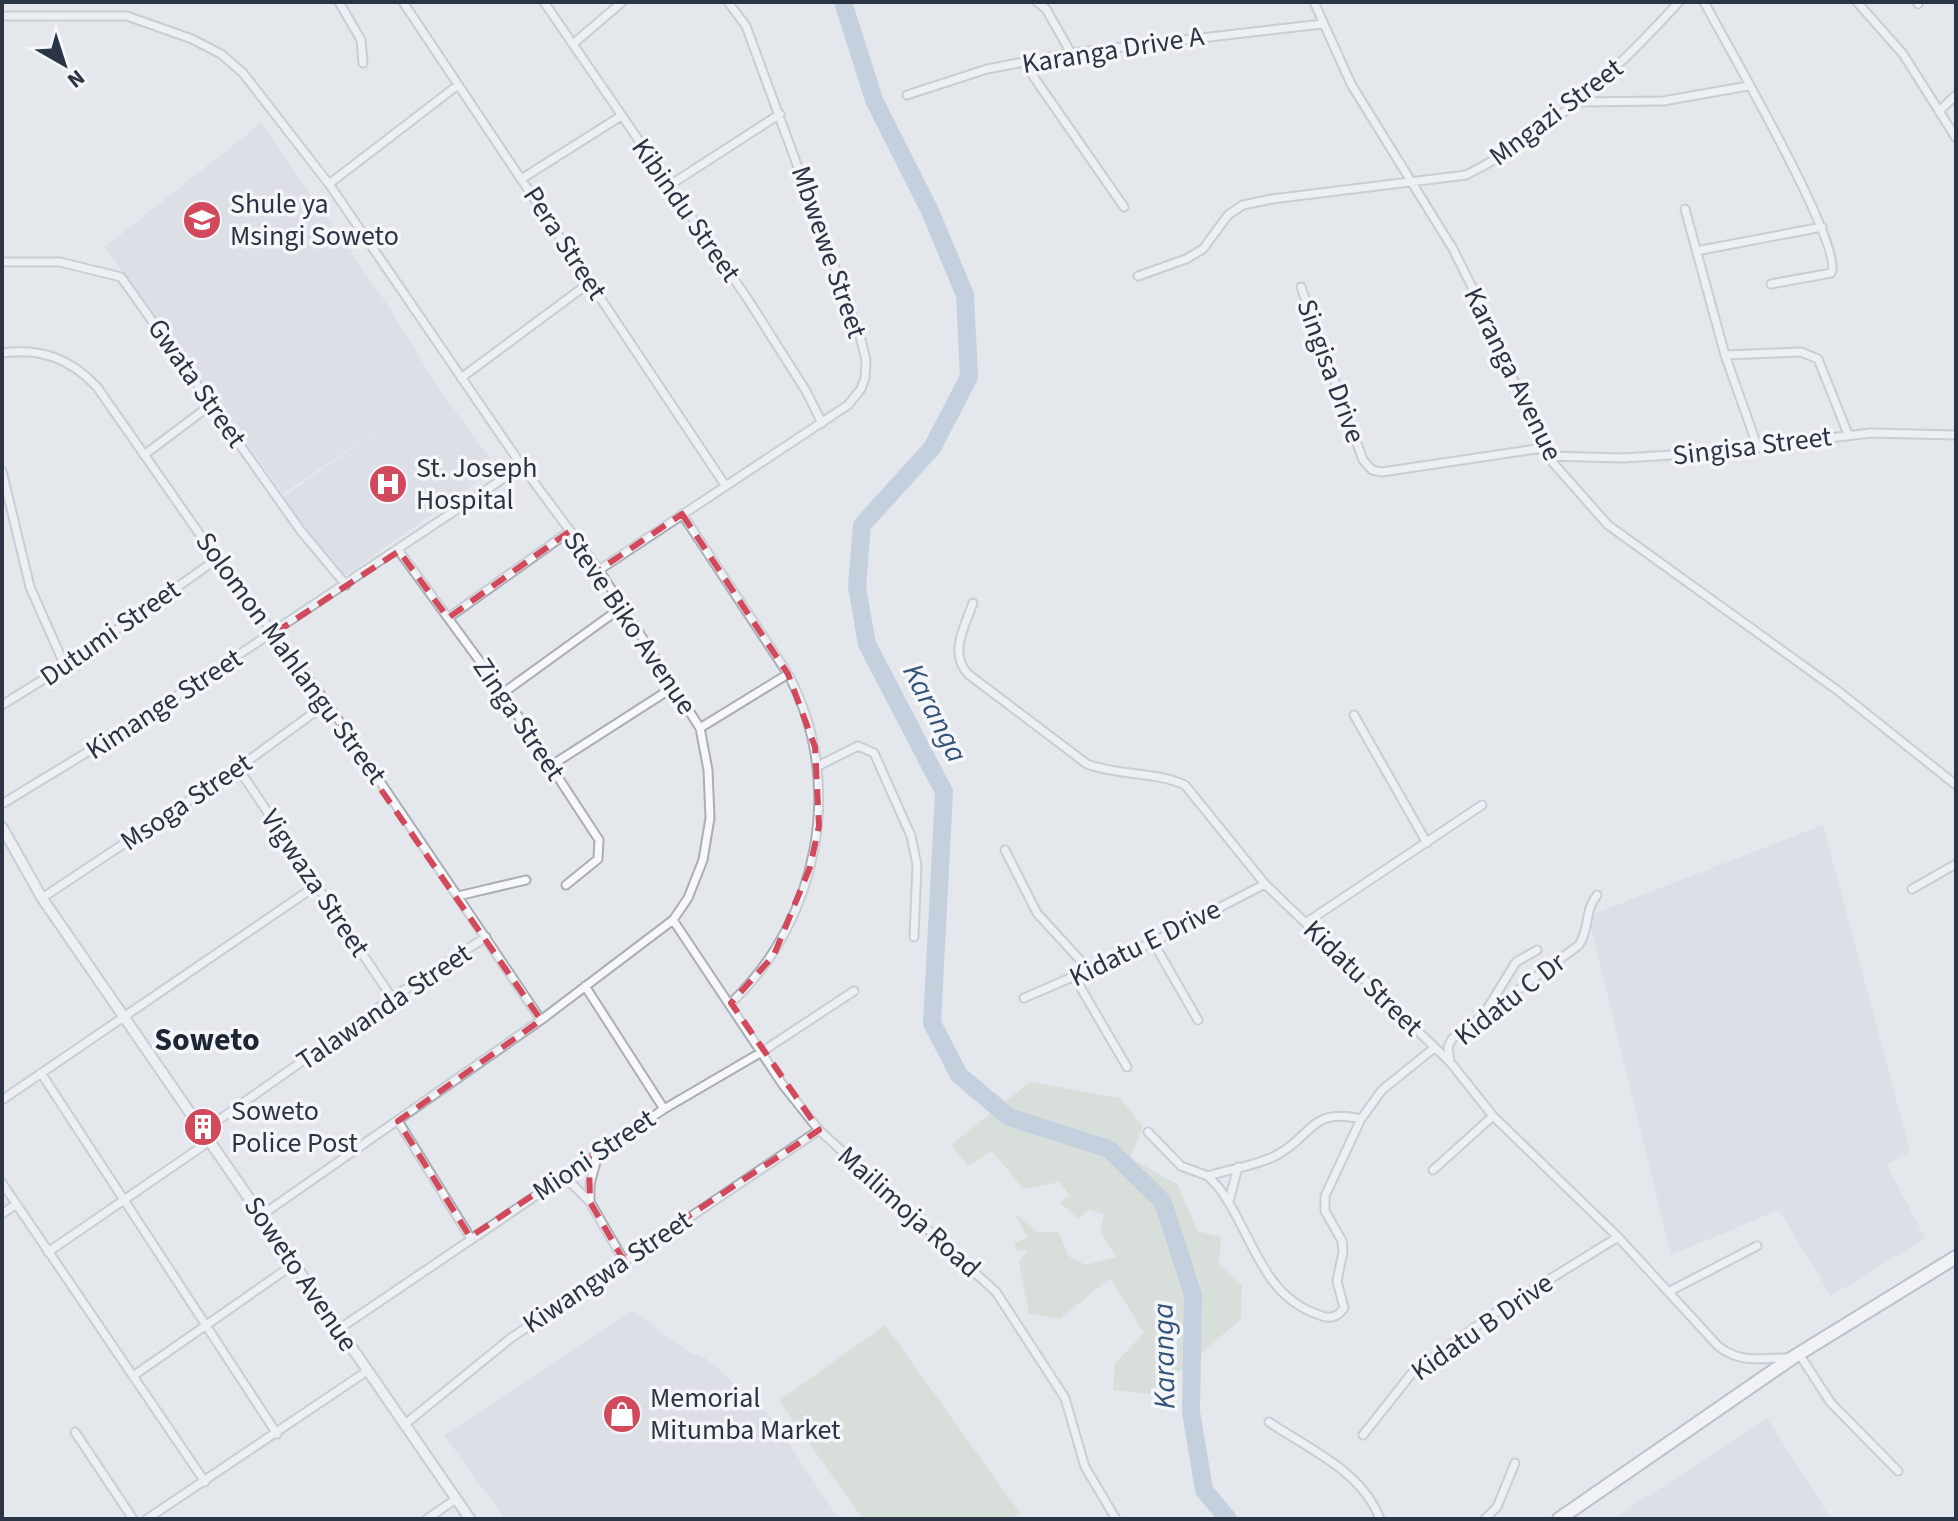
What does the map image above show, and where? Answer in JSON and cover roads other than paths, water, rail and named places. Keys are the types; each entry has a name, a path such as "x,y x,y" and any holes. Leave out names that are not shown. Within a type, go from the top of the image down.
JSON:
{"highway":[{"path":"1559,1519 1796,1356 1956,1257"}],"street":[{"path":"339,2 361,40 363,63"},
{"name":"Pera Street","path":"403,2 523,178 589,283 664,388 725,485"},
{"name":"Kibindu Street","path":"544,2 747,298 806,391 822,423"},
{"path":"573,44 622,2"},
{"name":"Mbwewe Street","path":"599,570 822,423 848,405 861,389 866,360 850,305 746,26 728,2"},
{"path":"1037,2 1046,9 1071,53"},
{"name":"Karanga Avenue","path":"1314,2 1351,84 1476,295 1545,452 1608,525 1837,690 1956,785"},
{"name":"Mngazi Street","path":"1138,276 1186,259 1203,249 1228,215 1243,205 1466,175 1491,162 1577,102 1626,61 1679,2"},
{"path":"1704,2 1822,227 1832,252 1833,270 1771,284"},
{"path":"1857,2 1887,32 1956,138"},
{"name":"Steve Biko Avenue","path":"2,16 127,16 192,39 221,54 264,98 329,184 522,466 599,570 700,728 708,770 710,818 703,860 693,886 673,920 541,1020 262,1215"},
{"name":"Karanga Drive A","path":"907,95 987,69 1071,53 1322,24"},
{"path":"1024,63 1124,207"},
{"path":"329,184 458,85"},
{"path":"1577,102 1663,101 1748,86"},
{"path":"1939,111 1956,95"},
{"path":"670,185 780,114"},
{"path":"523,178 621,116"},
{"path":"1685,209 1725,355 1758,448"},
{"path":"1696,251 1822,227"},
{"name":"Gwata Street","path":"2,262 60,262 121,277 301,531 346,585"},
{"path":"461,378 589,283"},
{"name":"Singisa Drive","path":"1301,287 1363,460 1372,470 1382,472 1545,452"},
{"path":"1725,355 1801,352 1818,359 1848,434"},
{"name":"Solomon Mahlangu Street","path":"2,353 50,354 79,367 217,559 327,703 541,1020"},
{"path":"144,455 212,404"},
{"name":"Singisa Street","path":"1545,452 1623,458 1758,448 1848,434 1917,432 1956,435"},
{"name":"Kimange Street","path":"2,804 273,634 522,466"},
{"path":"2,471 30,587 65,666"},
{"path":"682,514 788,674 802,700 818,766 819,826 797,903 774,955 731,1003"},
{"path":"448,618 570,531"},
{"name":"Zinga Street","path":"399,551 503,693 599,840 598,859 566,885"},
{"name":"Dutumi Street","path":"2,705 65,666 217,559"},
{"name":"Kidatu Street","path":"973,603 957,652 959,664 968,674 1087,764 1104,771 1167,777 1185,785 1265,884 1450,1062 1493,1116 1618,1237 1732,1357 1748,1361 1796,1356"},
{"path":"503,693 622,607"},
{"path":"700,728 788,674"},
{"path":"552,765 672,688"},
{"name":"Msoga Street","path":"42,898 238,768 327,703"},
{"path":"1354,715 1427,843"},
{"path":"818,766 858,746 874,753 883,768 915,849 914,937"},
{"name":"Vigwaza Street","path":"238,768 392,998"},
{"path":"1307,922 1482,805"},
{"name":"Soweto Avenue","path":"2,827 42,898 470,1519"},
{"path":"1005,850 1037,913 1090,971"},
{"path":"1912,889 1956,864"},
{"path":"458,896 526,880"},
{"name":"Kidatu E Drive","path":"1024,998 1153,942 1265,884"},
{"path":"2,1100 317,885"},
{"name":"Kidatu C Dr","path":"1450,1062 1448,1047 1452,1039 1579,945 1585,936 1587,911 1597,895"},
{"name":"Mailimoja Road","path":"673,920 731,1003 760,1053 819,1130 996,1292 1065,1398 1085,1467 1116,1519"},
{"name":"Talawanda Street","path":"203,1131 392,998 486,937"},
{"path":"1153,942 1198,1020"},
{"path":"1483,1016 1516,962 1537,950"},
{"path":"1075,978 1127,1067"},
{"path":"585,986 664,1109"},
{"name":"Mioni Street","path":"339,1329 599,1151 760,1053 854,991"},
{"path":"1148,1132 1181,1166 1208,1176 1229,1201 1244,1235 1274,1283 1294,1303 1328,1318 1336,1316 1344,1308 1337,1281 1342,1241 1325,1211 1325,1196 1361,1119 1392,1080 1434,1048"},
{"path":"41,1073 277,1434"},
{"path":"1208,1176 1273,1158 1327,1116 1341,1114 1361,1119"},
{"path":"1433,1170 1493,1116"},
{"path":"398,1121 470,1237"},
{"name":"Kiwangwa Street","path":"404,1425 486,1356 623,1259 819,1130"},
{"path":"48,1252 210,1141"},
{"path":"590,1202 590,1184 599,1151"},
{"path":"1229,1201 1238,1167"},
{"path":"563,1175 590,1202 623,1259"},
{"path":"2,1183 205,1482"},
{"path":"2,1214 15,1205"},
{"name":"Kidatu B Drive","path":"1363,1435 1412,1373 1492,1315 1618,1237"},
{"path":"1668,1292 1757,1246"},
{"path":"133,1376 294,1264"},
{"path":"1796,1356 1831,1403 1898,1471"},
{"path":"147,1519 367,1371"},
{"path":"1269,1422 1350,1475 1367,1490 1380,1519"},
{"path":"75,1432 133,1519"},
{"path":"1485,1519 1497,1507 1515,1463"},
{"path":"427,1519 456,1499"}],"waterway":[{"name":"Karanga","path":"843,2 874,100 930,211 965,295 969,377 932,448 862,525 857,587 867,644 944,792 932,1023 959,1075 1009,1117 1109,1149 1163,1202 1193,1295 1191,1412 1204,1490 1228,1519"}],"place":[{"name":"Shule ya Msingi Soweto","path":"202,220"},
{"name":"St. Joseph Hospital","path":"388,484"},
{"name":"Soweto Police Post","path":"203,1127"},
{"name":"Memorial Mitumba Market","path":"622,1414"}],"district":[{"name":"Soweto","path":"207,1040"}]}
